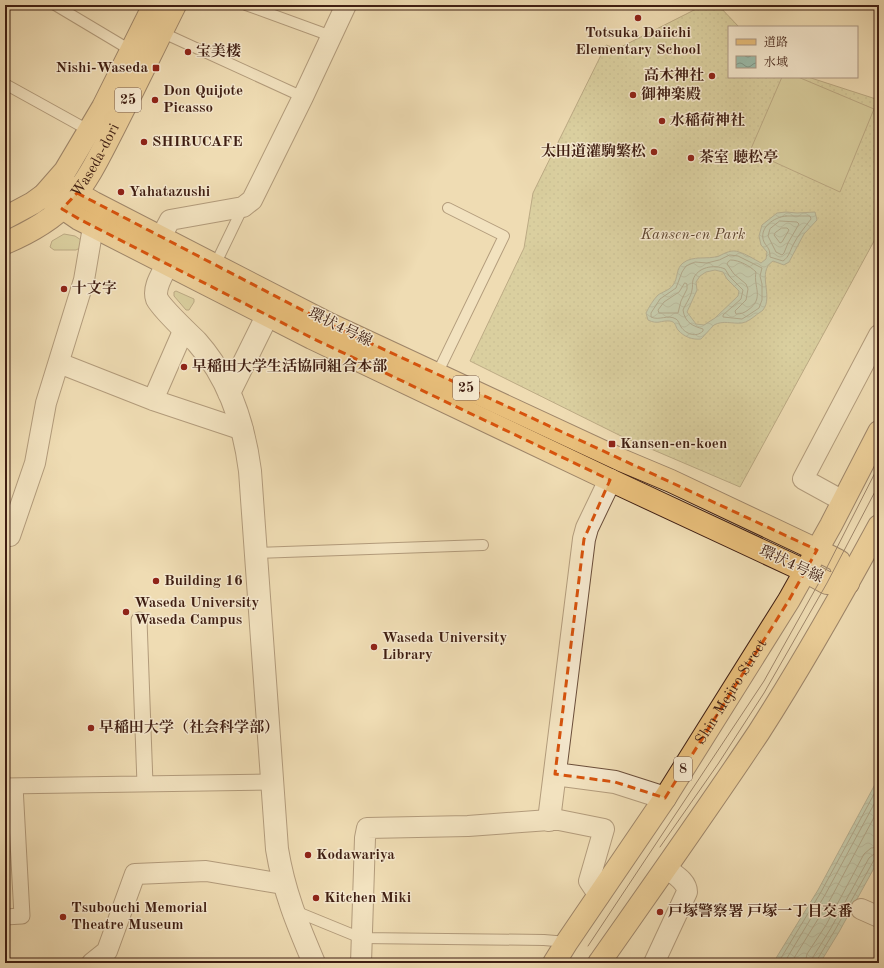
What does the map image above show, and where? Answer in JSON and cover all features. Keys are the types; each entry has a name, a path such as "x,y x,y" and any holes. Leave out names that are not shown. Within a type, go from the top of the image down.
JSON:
{"main road":[{"name":"Waseda-dori","path":"5,218 33,203 44,195 59,179 90,131 132,51 154,5"},
{"name":"Waseda-dori","path":"5,243 47,221 62,209 77,192 94,167 123,112 174,5"},
{"name":"環状4号線","path":"44,195 62,209 167,265 267,316 427,394 805,571 827,583 848,583 838,561 817,550 671,480 621,460 329,324 77,192 59,179"},
{"name":"Shin-Mejiro Street","path":"554,963 665,798 789,600 879,432"},
{"path":"600,963 759,731 848,583 879,526"}],"street":[{"path":"161,237 170,220 248,204 303,97 346,5"},
{"path":"5,535 10,536 35,463 46,403 84,280 94,227"},
{"path":"167,265 156,289 158,300 210,359 229,393 243,430 250,471 277,849 283,884 314,963"},
{"path":"229,393 267,316"},
{"path":"153,400 184,329"},
{"path":"843,501 803,479 879,335"},
{"path":"59,363 153,400 243,430"},
{"path":"549,820 584,540 587,528 610,480"},
{"path":"138,620 145,784"},
{"path":"554,774 615,782 665,798"},
{"path":"5,917 22,916 10,786 272,782"},
{"path":"361,963 365,838 367,828 468,826 558,820 604,829 589,881 599,896"},
{"path":"654,963 687,892 687,887 684,882 666,868"},
{"path":"92,963 107,951 135,874 206,871 283,884"},
{"path":"861,909 879,917"}],"lane":[{"path":"55,5 132,51"},
{"path":"246,5 331,36"},
{"path":"161,32 303,97"},
{"path":"5,84 90,131"},
{"path":"215,265 248,204"},
{"path":"427,394 504,236 448,208"},
{"path":"256,553 483,545"},
{"path":"292,910 361,938 544,940 567,942"}],"highlighted area":[{"path":"77,193 329,324 817,550 789,600 665,798 615,782 555,774 584,539 610,480 312,338 79,219 62,209"}],"green space":[{"name":"Kansen-en Park","path":"704,5 718,5 738,26 728,26 728,78 811,78 879,100 879,232 740,487 623,437 470,361 524,248 533,193 606,45 617,49"},
{"path":"782,78 800,78 874,109 840,192 750,151"},
{"path":"64,234 75,236 81,240 80,248 76,250 54,250 50,247 52,241"},
{"path":"176,291 194,299 194,302 189,310 186,310 174,296 174,292"}],"water":[{"path":"815,212 817,220 804,234 789,262 784,265 773,261 768,266 765,278 767,298 766,304 762,311 744,323 724,322 714,325 701,339 686,336 678,330 672,322 654,322 648,320 646,313 651,304 658,295 672,287 675,283 679,268 683,263 691,259 714,257 734,251 744,254 761,263 766,259 767,252 761,245 759,236 762,225 777,213","holes":["715,270 723,272 727,279 739,291 738,296 715,318 704,325 696,324 687,312 697,290 696,282 700,276 706,272"]},
{"path":"879,777 879,859 839,932 820,963 773,963 818,890"}],"tram line":[{"path":"588,946 764,681 821,579 879,465"},
{"path":"660,847 718,764 764,693 827,583 879,484"}],"place":[{"name":"Totsuka Daiichi Elementary School","path":"638,18"},
{"name":"宝美楼","path":"188,52"},
{"name":"Nishi-Waseda","path":"156,68"},
{"name":"高木神社","path":"712,76"},
{"name":"御神楽殿","path":"633,95"},
{"name":"Don Quijote Picasso","path":"155,100"},
{"name":"水稲荷神社","path":"662,121"},
{"name":"SHIRUCAFE","path":"144,142"},
{"name":"太田道灌駒繁松","path":"654,152"},
{"name":"茶室 聴松亭","path":"691,158"},
{"name":"Yahatazushi","path":"121,192"},
{"name":"十文字","path":"64,289"},
{"name":"早稲田大学生活協同組合本部","path":"184,367"},
{"name":"Kansen-en-koen","path":"612,444"},
{"name":"Building 16","path":"156,581"},
{"name":"Waseda University Waseda Campus","path":"126,612"},
{"name":"Waseda University Library","path":"374,647"},
{"name":"早稲田大学（社会科学部）","path":"91,728"},
{"name":"Kodawariya","path":"308,855"},
{"name":"Kitchen Miki","path":"316,898"},
{"name":"戸塚警察署 戸塚一丁目交番","path":"660,912"},
{"name":"Tsubouchi Memorial Theatre Museum","path":"63,917"}]}
